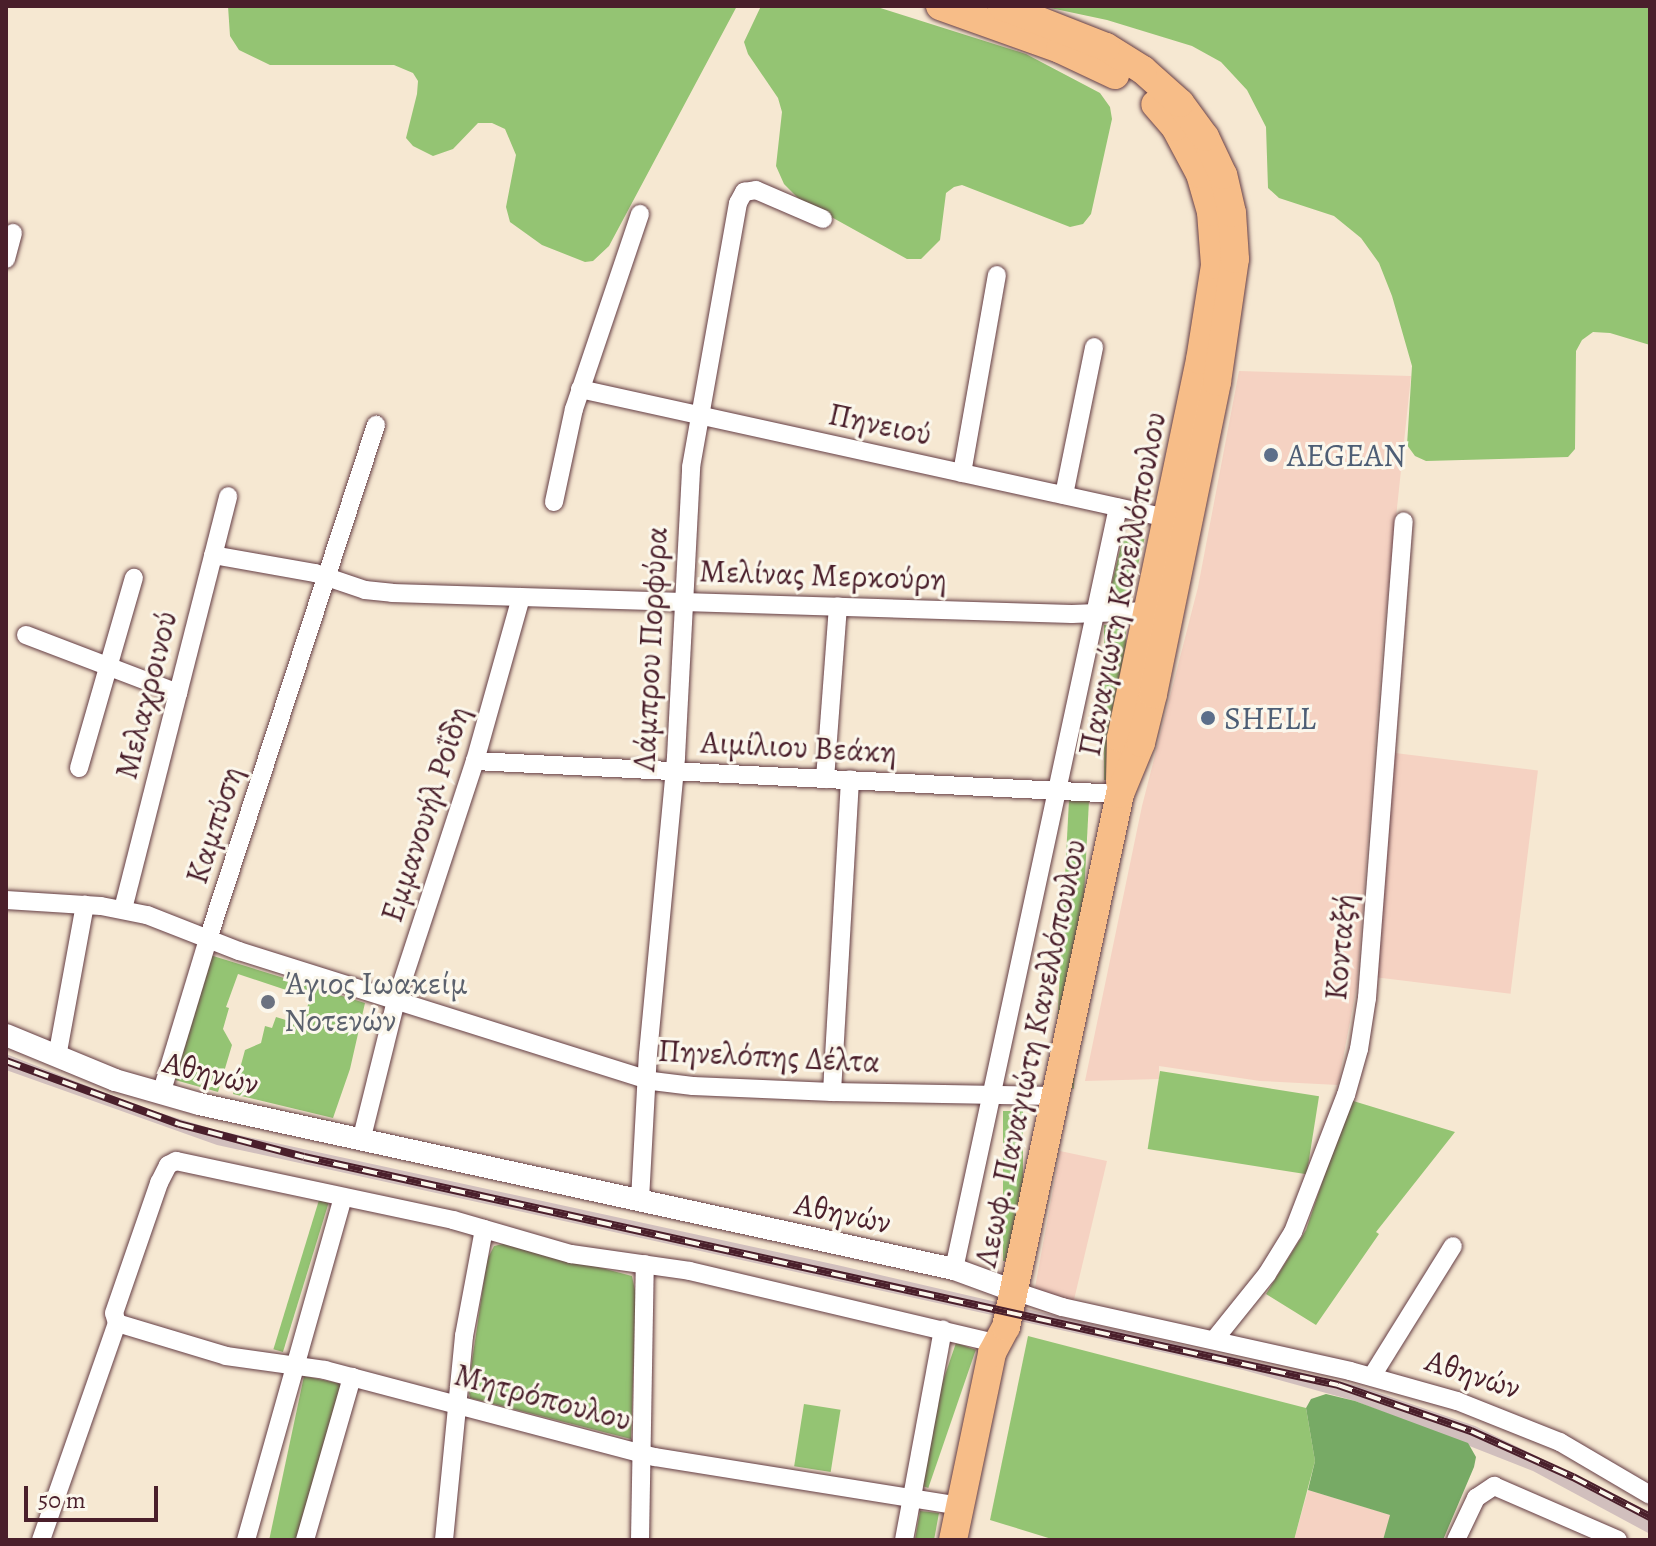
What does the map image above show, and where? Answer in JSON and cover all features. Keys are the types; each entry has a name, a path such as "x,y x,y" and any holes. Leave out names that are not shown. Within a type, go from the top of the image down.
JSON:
{"main road":[{"name":"Παναγιώτη Κανελλόπουλου","path":"940,6 1068,52 1123,79 1166,116 1195,160 1211,212 1215,265 1200,360 1120,745 1120,794"},
{"name":"Παναγιώτη Κανελλόπουλου","path":"1002,6 1106,47 1155,80 1180,103 1205,137 1223,175 1232,213 1234,273 1218,377 1153,694 1141,743 1120,794"},
{"name":"Λεωφ. Παναγιώτη Κανελλόπουλου","path":"1000,1335 1014,1291 1120,794"},
{"path":"953,1540 1000,1335"},
{"path":"973,1540 1008,1357 1000,1335"}],"street":[{"name":"Λάμπρου Πορφύρα","path":"640,1200 646,1080 675,771 688,496 698,415 740,196 749,190 756,190 823,219"},
{"path":"554,502 580,389 640,214"},
{"path":"6,259 13,233"},
{"path":"962,473 997,275"},
{"path":"1064,495 1094,347"},
{"name":"Πηνειού","path":"580,389 1167,518"},
{"name":"Καμπύση","path":"161,1094 208,939 376,425"},
{"name":"Μελαχροινού","path":"123,909 228,496"},
{"path":"954,1269 1118,507"},
{"name":"Κονταξή","path":"1214,1340 1259,1284 1293,1232 1346,1095 1359,1049 1367,998 1404,521"},
{"name":"Μελίνας Μερκούρη","path":"213,555 328,577 381,592 1095,614 1148,611"},
{"path":"79,768 134,578"},
{"name":"Εμμανουήλ Ροΐδη","path":"361,1141 396,1001 475,761 521,597"},
{"path":"825,779 838,606"},
{"path":"26,635 178,693"},
{"name":"Αιμίλιου Βεάκη","path":"475,761 1120,794"},
{"path":"832,1092 850,780"},
{"name":"Πηνελόπης Δέλτα","path":"6,900 123,909 481,1030 554,1047 646,1080 693,1086 832,1092 1055,1096"},
{"path":"57,1057 85,905"},
{"name":"Αθηνών","path":"6,1035 57,1057 161,1094 361,1141 954,1269 1062,1307 1372,1376 1521,1424 1580,1452 1650,1495"},
{"path":"41,1540 117,1323 114,1313 159,1183 171,1162 484,1229 571,1254 690,1271 943,1330 1000,1335"},
{"path":"246,1540 343,1197"},
{"path":"444,1540 464,1336 484,1229"},
{"path":"1372,1376 1453,1246"},
{"path":"640,1540 645,1264"},
{"name":"Μητρόπουλου","path":"117,1323 226,1356 352,1377 642,1455 960,1506"},
{"path":"904,1540 943,1330"},
{"path":"305,1540 352,1377"},
{"path":"1456,1540 1476,1498 1488,1487 1505,1488 1618,1540"}],"shaded area":[{"path":"1239,371 1411,376 1383,640 1357,985 1338,1085 1260,1081 1159,1066 1159,1079 1085,1081 1142,806 1198,587"},
{"path":"1395,753 1538,771 1511,994 1368,976"},
{"path":"6,1054 144,1108 216,1130 837,1265 1359,1386 1475,1426 1650,1512 1650,1534 1533,1471 1355,1401 1243,1370 217,1145 6,1070"},
{"path":"1060,1151 1107,1161 1073,1304 1034,1293"},
{"path":"1308,1490 1391,1515 1383,1540 1294,1540"}],"green space":[{"path":"228,6 737,6 609,246 593,261 585,262 542,245 510,222 506,207 516,155 505,129 492,123 478,123 453,149 433,156 413,146 406,138 417,94 418,81 413,73 394,65 270,65 239,50 230,36"},
{"path":"761,6 874,6 1026,54 1100,93 1110,107 1112,119 1091,214 1083,224 1070,227 962,185 946,193 940,240 921,259 907,259 799,199 784,184 776,166 782,112 778,98 748,54 744,42"},
{"path":"1041,6 1650,6 1650,345 1610,333 1593,332 1582,340 1576,351 1575,449 1568,457 1426,461 1415,456 1407,445 1412,366 1379,263 1361,238 1334,216 1279,198 1268,188 1266,127 1247,90 1221,62 1192,46 1107,20"},
{"path":"1124,534 1144,539 1129,599 1109,594"},
{"path":"1104,625 1126,625 1126,780 1104,780"},
{"path":"1069,800 1089,801 1074,1089 1054,1088"},
{"path":"210,955 365,1003 350,1069 333,1118 233,1094 245,1050 261,1043 265,1026 272,1028 276,1017 302,1025 310,998 238,974 226,1007 229,1008 223,1029 232,1045 218,1092 175,1080"},
{"path":"1160,1071 1319,1096 1307,1174 1148,1149"},
{"path":"1350,1100 1455,1132 1376,1232 1379,1234 1316,1325 1266,1294 1306,1230"},
{"path":"1003,1111 1023,1111 1023,1261 1003,1261"},
{"path":"319,1200 329,1203 283,1352 273,1349"},
{"path":"507,1243 632,1276 636,1295 631,1439 470,1398 468,1388 487,1260 494,1246"},
{"path":"1028,1336 1306,1408 1315,1461 1294,1540 1055,1540 990,1520"},
{"path":"956,1343 976,1350 928,1488 908,1481"},
{"path":"304,1376 342,1384 309,1540 269,1540"},
{"path":"1326,1394 1355,1401 1468,1443 1476,1457 1474,1467 1443,1540 1383,1540 1390,1515 1308,1490 1315,1461 1306,1408 1311,1399"},
{"path":"804,1404 841,1410 831,1472 794,1466"},
{"path":"920,1511 939,1513 934,1540 915,1540"}],"railway":[{"path":"6,1061 179,1124 304,1157 1338,1385 1471,1431 1573,1477 1650,1517"}],"place":[{"name":"AEGEAN","path":"1271,455"},
{"name":"SHELL","path":"1208,718"},
{"name":"Άγιος Ιωακείμ Νοτενών","path":"268,1002"}]}
